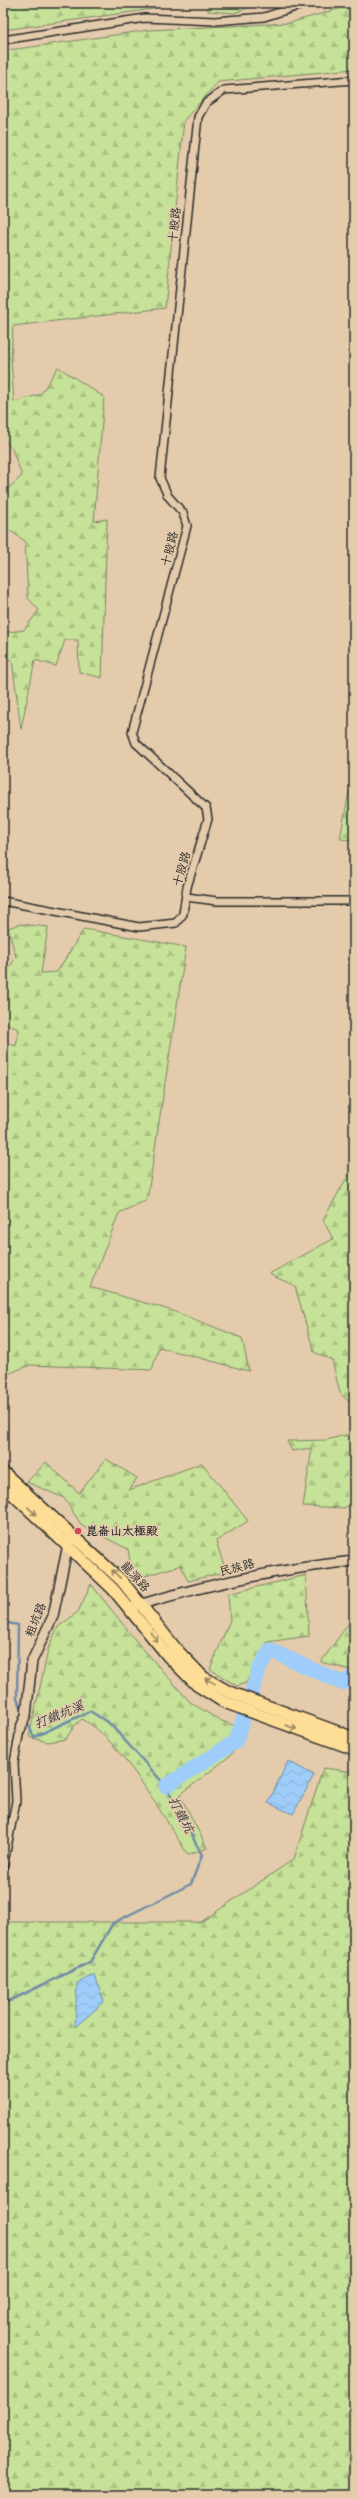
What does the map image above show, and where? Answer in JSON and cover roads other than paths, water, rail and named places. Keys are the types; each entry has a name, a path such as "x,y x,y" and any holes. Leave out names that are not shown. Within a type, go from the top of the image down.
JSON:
{"main road":[{"name":"龍源路","path":"3,1472 122,1581 176,1649 202,1677 243,1703"},
{"path":"3,1485 113,1589 187,1676 210,1694 243,1703 354,1749"},
{"path":"256,1708 354,1738"}],"street":[{"path":"3,40 145,18 215,21 264,17 308,3"},
{"name":"十股路","path":"3,900 139,927 176,922 183,914 186,897 208,820 206,808 136,743 132,732 187,526 183,513 168,496 160,478 198,117 206,103 224,90 354,80"},
{"path":"186,897 217,901 354,901"},
{"name":"粗坑路","path":"20,1730 26,1715 32,1661 53,1616 70,1533"},
{"name":"民族路","path":"129,1607 223,1584 245,1576 354,1561"},
{"path":"3,1868 16,1802 14,1763 20,1730"}],"water":[{"path":"288,1761 314,1775 293,1814 268,1803"},
{"path":"95,1975 104,2002 75,2027 77,1983"}],"waterway":[{"name":"打鐵坑溪","path":"3,1622 18,1625 17,1698 23,1712"},
{"name":"打鐵坑","path":"166,1786 236,1741 259,1669 270,1650 342,1683 354,1677"},
{"name":"打鐵坑","path":"3,2004 90,1962 113,1923 191,1884 202,1855 166,1786 110,1724 90,1711 34,1737 26,1720"}],"place":[{"name":"崑崙山太極殿","path":"78,1531"}]}
